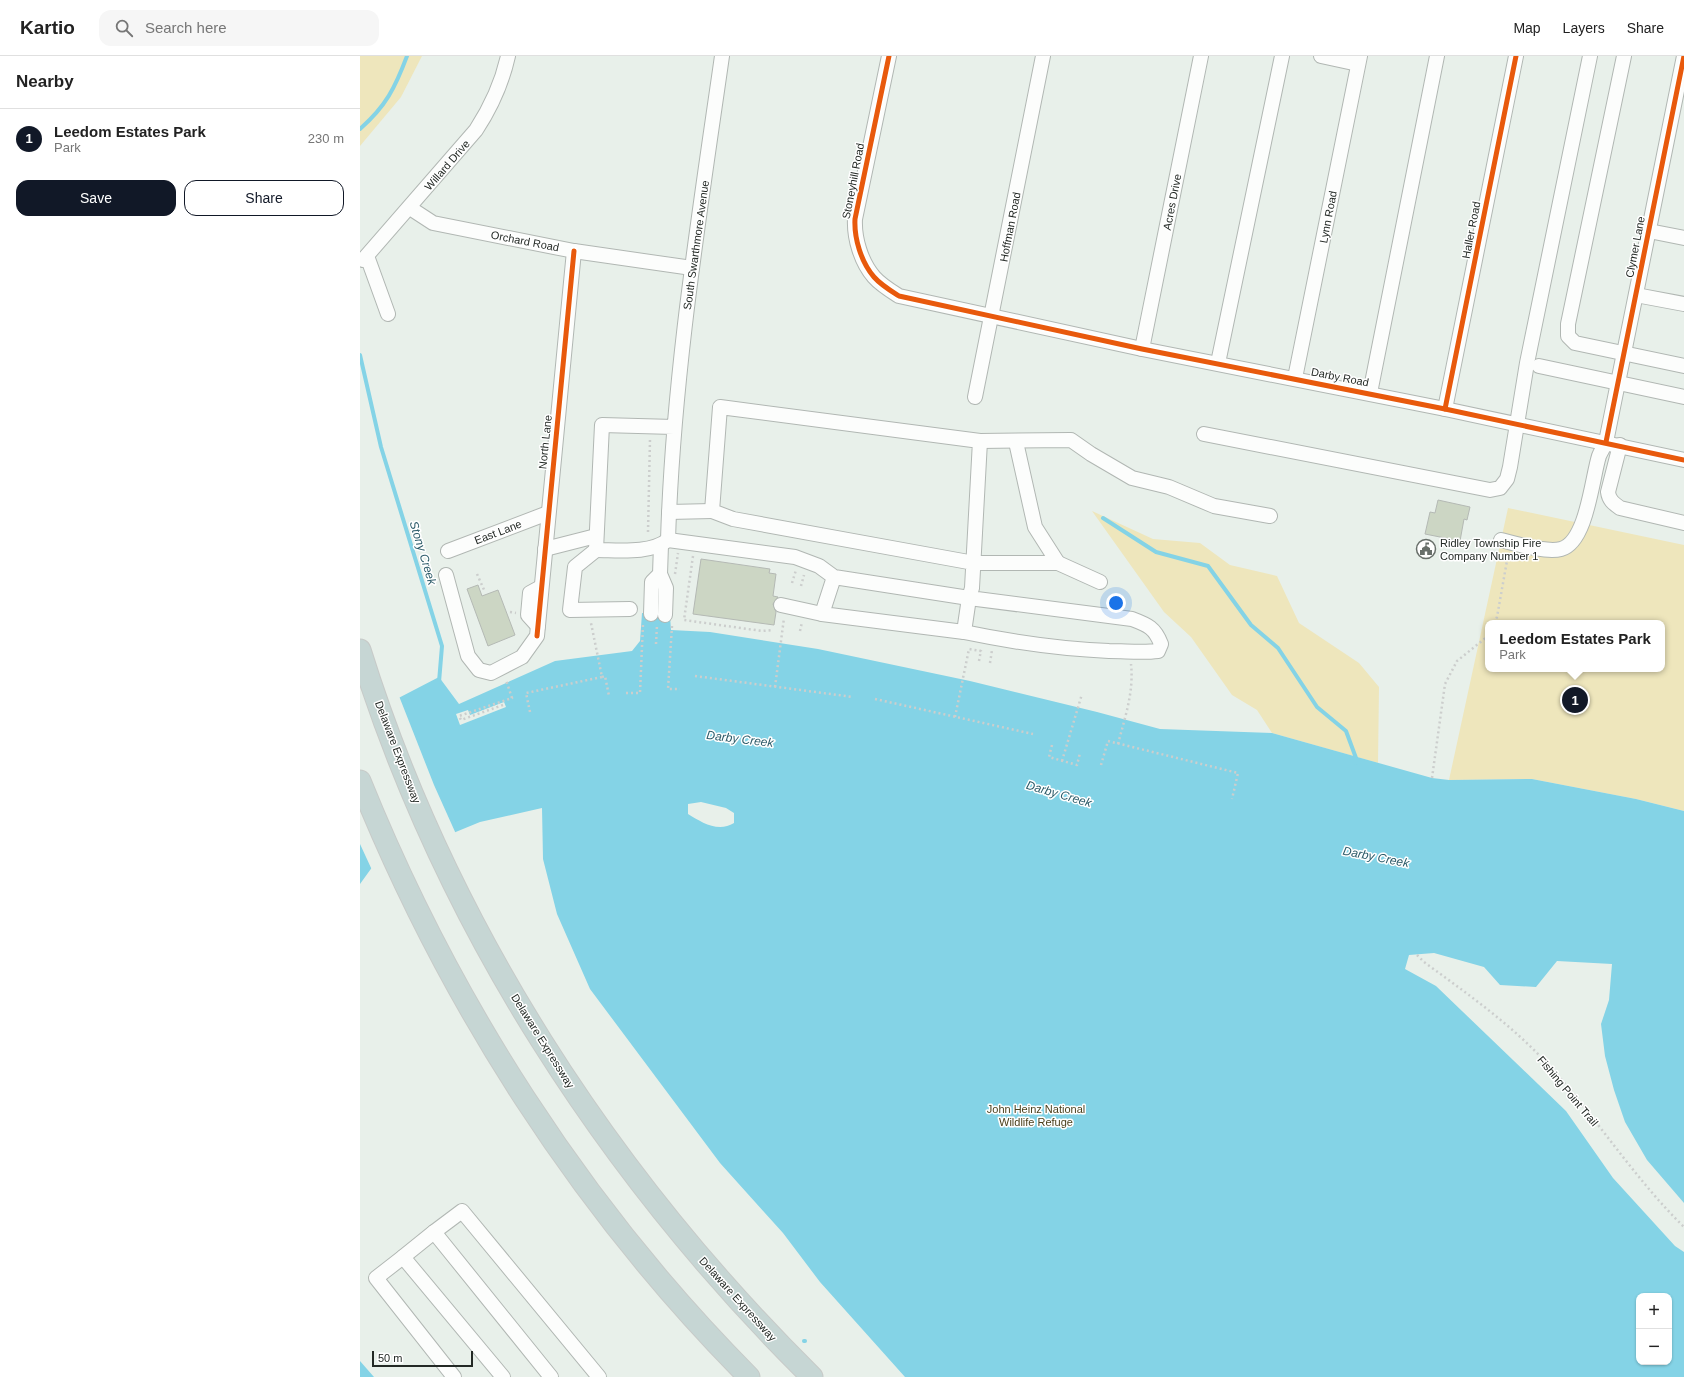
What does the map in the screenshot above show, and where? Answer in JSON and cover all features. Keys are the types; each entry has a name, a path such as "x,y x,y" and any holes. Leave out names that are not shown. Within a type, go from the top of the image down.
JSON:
{"highway":[{"name":"Delaware Expressway","path":"360,650 412,790 454,884 497,966 524,1013 577,1095 621,1158 663,1213 758,1323 812,1377"},
{"path":"360,781 415,905 436,947 484,1032 563,1155 647,1264 679,1302 749,1377"}],"street":[{"name":"Willard Drive","path":"388,314 365,258 410,208 476,130 488,111 504,75 508,56"},
{"name":"South Swarthmore Avenue","path":"658,618 652,582 660,574 669,512 674,431 692,268 722,56"},
{"name":"Stoneyhill Road","path":"889,56 855,219 856,234 861,252 874,278 899,296 992,317"},
{"name":"Hoffman Road","path":"975,397 1043,56"},
{"name":"Acres Drive","path":"1142,349 1201,56"},
{"path":"1218,363 1282,56"},
{"path":"1321,56 1359,60"},
{"path":"1370,393 1437,56"},
{"name":"Haller Road","path":"1445,409 1516,56"},
{"path":"1204,434 1490,490 1500,488 1507,479 1527,363 1590,56"},
{"path":"1624,56 1568,324 1568,336 1575,343 1624,352 1684,366"},
{"name":"Clymer Lane","path":"1613,444 1618,383 1684,56"},
{"name":"Lynn Road","path":"1295,378 1359,60"},
{"name":"Orchard Road","path":"410,208 433,223 574,251 692,268"},
{"path":"1648,232 1684,238"},
{"name":"North Lane","path":"502,668 522,657 537,631 574,251"},
{"path":"1636,294 1684,304"},
{"name":"Darby Road","path":"992,317 1142,349 1370,393 1684,460"},
{"path":"1539,366 1684,397"},
{"path":"712,511 720,407 980,441 1016,442 1071,440 1091,454 1132,478 1170,487 1214,506 1270,516"},
{"path":"596,550 602,425 674,431"},
{"path":"964,632 972,588 980,441"},
{"path":"1016,442 1035,527 1058,563"},
{"path":"1613,444 1608,492 1609,498 1613,504 1620,508 1684,523"},
{"path":"1505,541 1550,550 1562,549 1572,543 1581,528 1600,455 1613,444"},
{"path":"669,512 712,511 733,519 974,562 1058,563 1100,582"},
{"name":"East Lane","path":"448,551 548,513"},
{"path":"545,549 596,536"},
{"path":"630,609 570,610 575,567 596,550 634,549 664,542 795,557 819,566 834,577 969,598 1132,619 1148,624 1157,635 1161,644 1158,651 1130,652 1089,650 1009,641 964,632 822,614 781,605"},
{"path":"446,575 468,656 479,670 491,673 502,668"},
{"path":"822,614 834,577"},
{"path":"454,1377 376,1278 462,1211 599,1377"},
{"path":"434,1232 551,1377"},
{"path":"403,1257 503,1377"}],"path":[{"path":"648,532 650,439"},
{"path":"1496,620 1505,541"},
{"path":"675,575 678,552"},
{"path":"693,556 684,620 762,631 774,630"},
{"path":"477,574 485,592"},
{"path":"658,618 668,688 680,689"},
{"path":"626,693 640,693 658,618"},
{"path":"775,687 782,629"},
{"path":"593,634 602,677"},
{"path":"1432,778 1445,684 1457,661 1485,638"},
{"path":"955,717 969,649 981,651"},
{"path":"1118,744 1132,685 1130,652"},
{"path":"502,668 512,698 459,716 461,720 503,705"},
{"path":"530,712 526,693 605,676 609,696"},
{"path":"695,676 853,697"},
{"path":"1062,761 1082,694"},
{"path":"875,699 1033,734"},
{"path":"1101,766 1108,741 1238,773 1232,799"},
{"path":"1052,745 1049,757 1062,761 1077,765 1080,753"}],"shaded area":[{"path":"360,56 422,56 401,97 360,146"},
{"path":"1508,508 1684,545 1684,811 1636,799 1532,779 1449,780"},
{"path":"1092,511 1153,539 1200,543 1230,565 1277,576 1299,623 1359,663 1379,687 1378,763 1272,733 1257,710 1232,695 1191,637 1164,612"}],"water":[{"name":"John Heinz National Wildlife Refuge","path":"642,613 670,616 671,630 710,632 818,649 970,681 1160,729 1272,733 1432,778 1449,780 1532,779 1636,799 1684,811 1684,1203 1647,1160 1625,1122 1614,1090 1605,1056 1601,1024 1609,1000 1612,964 1557,961 1536,987 1500,985 1484,967 1434,953 1409,955 1405,969 1436,986 1566,1111 1613,1178 1675,1246 1684,1252 1684,1377 905,1377 820,1282 783,1233 720,1163 590,989 557,914 543,859 542,808 480,822 373,866 360,884 360,718 439,677 459,704 555,661 632,651 640,641","holes":["701,802 726,808 734,813 734,823 722,827 716,827 704,823 688,814 688,804"]},
{"path":"360,1361 374,1377 360,1377"}],"pier":[{"path":"399,696 434,785 456,834 372,870 360,844 360,716"},
{"path":"504,702 506,707 460,725 456,714 468,710 470,715"}],"building":[{"path":"1438,500 1470,507 1467,520 1464,519 1460,541 1425,534 1430,512 1435,513"},
{"path":"701,559 770,569 769,573 776,574 773,596 778,597 773,604 776,612 774,625 693,614"},
{"path":"478,585 482,596 498,590 515,635 488,646 467,589"}],"waterway":[{"name":"Stony Creek","path":"360,129 377,112 389,96 407,56"},
{"name":"Stony Creek","path":"360,355 381,447 442,646 439,682"},
{"path":"1103,518 1156,552 1208,566 1251,625 1278,648 1317,707 1346,731 1356,758 1356,763"}],"cycle path":[{"path":"889,56 855,219 855,226 859,250 869,271 880,283 899,296 1142,349 1445,409 1684,460"},
{"path":"1445,409 1516,56"},
{"path":"1606,442 1684,56"},
{"path":"537,636 574,251"}],"place":[{"name":"Ridley Township Fire Company Number 1","path":"1426,549"},
{"name":"Leedom Estates Park","path":"1575,700"}],"water label":[{"name":"Darby Creek","path":"740,739"},
{"name":"Darby Creek","path":"1059,794"},
{"name":"Darby Creek","path":"1376,857"}]}
